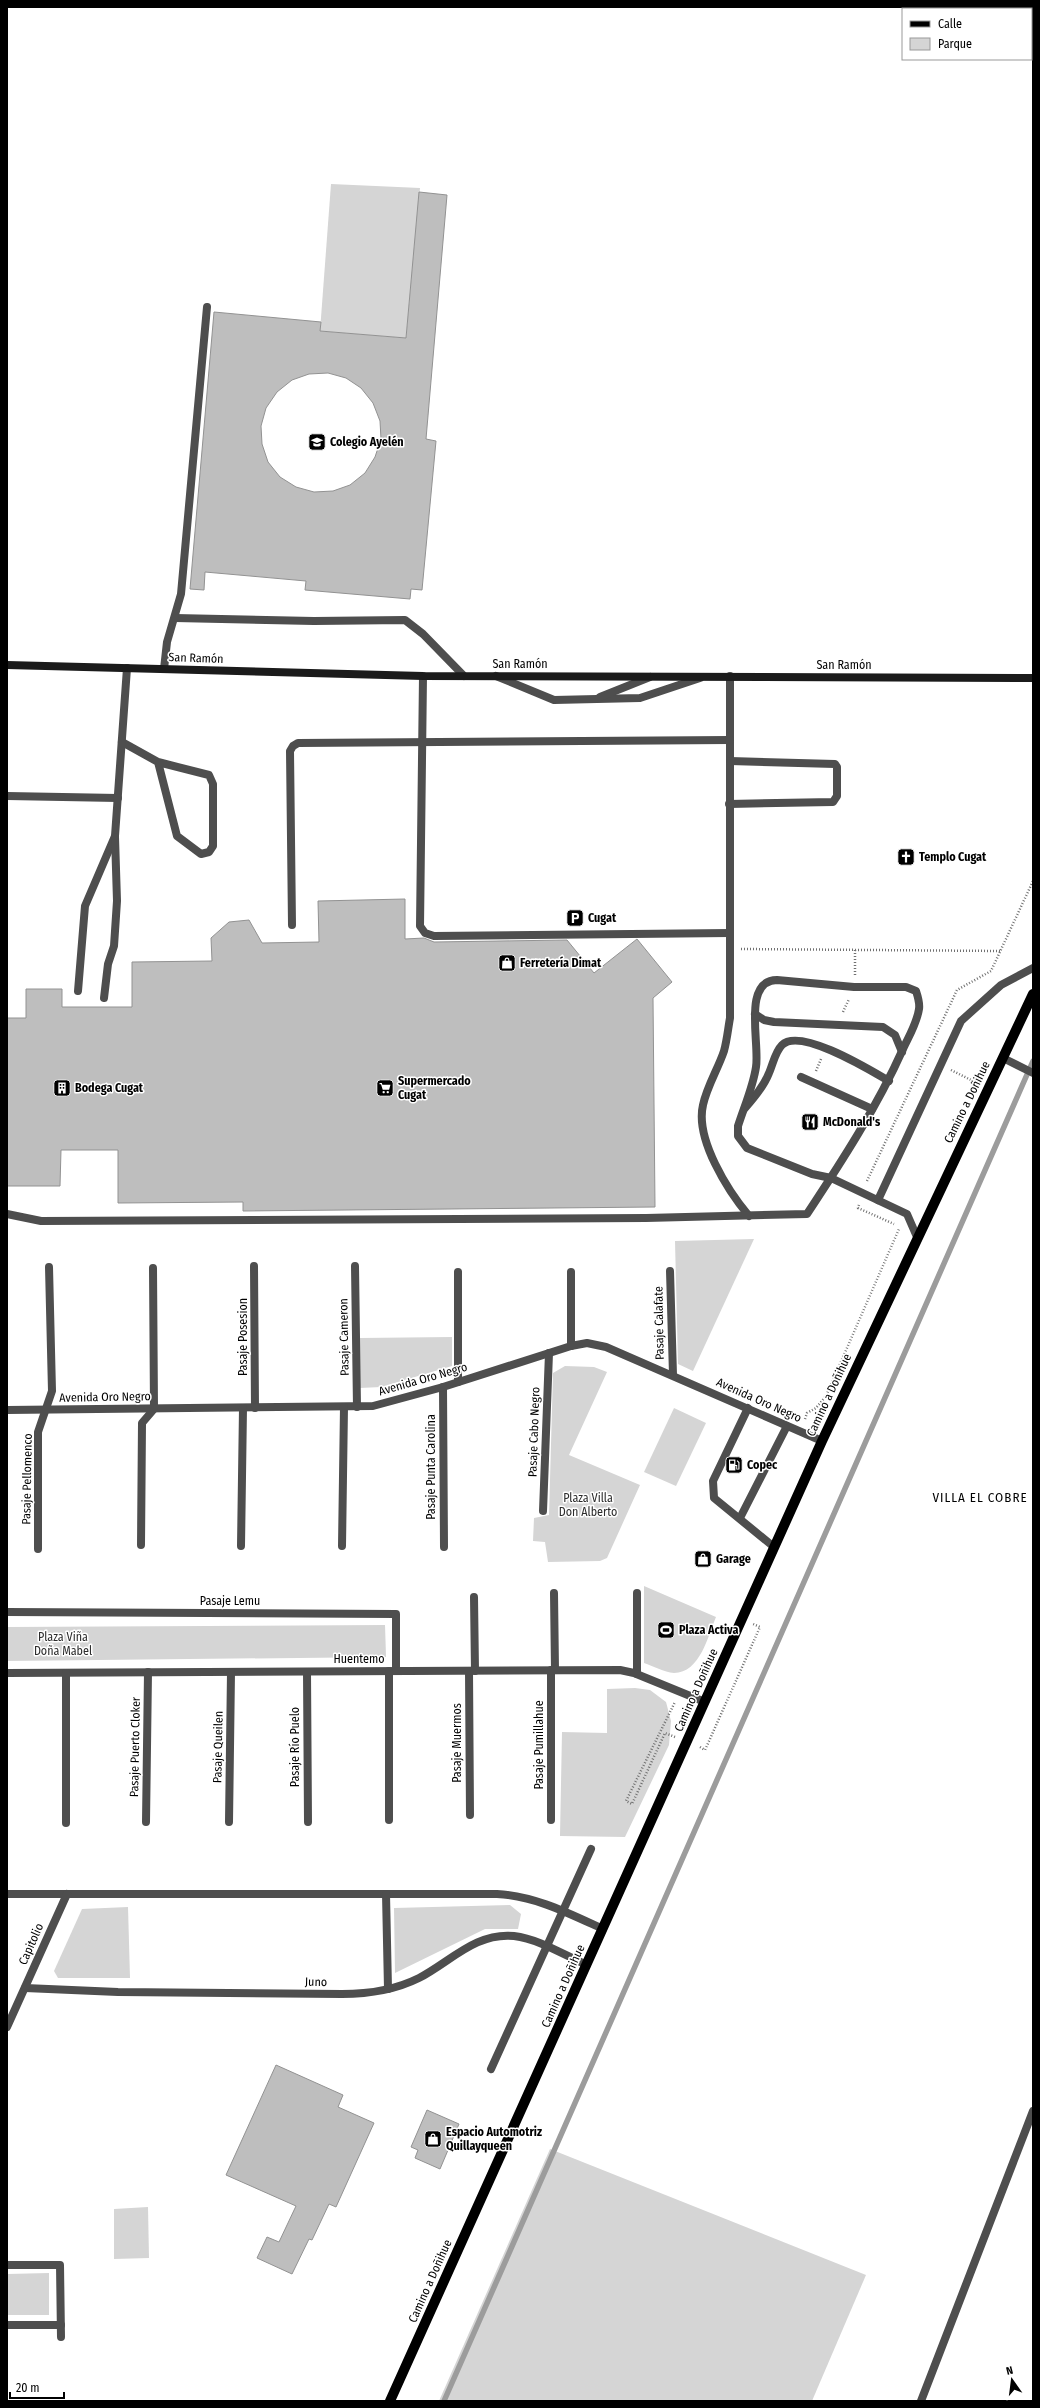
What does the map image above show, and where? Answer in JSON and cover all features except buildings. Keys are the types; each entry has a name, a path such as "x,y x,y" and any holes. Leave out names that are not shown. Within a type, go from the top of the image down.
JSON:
{"main road":[{"name":"Camino a Doñihue","path":"390,2401 822,1441 916,1238 1033,994"}],"street":[{"path":"164,669 167,642 181,594 207,307"},
{"path":"175,618 314,621 405,620 423,634 464,676"},
{"name":"San Ramón","path":"7,665 423,676 1033,678"},
{"path":"104,998 108,964 114,946 117,900 116,836 127,668"},
{"path":"423,676 420,926 425,932 434,936 730,933"},
{"path":"496,676 554,700 640,698 702,677"},
{"path":"730,676 730,1018 724,1050 705,1097 702,1116 705,1135 718,1170 737,1202 749,1216"},
{"path":"595,699 650,677"},
{"path":"292,925 290,751 293,746 298,743 730,740"},
{"path":"122,742 158,762 209,775 213,784 213,846 209,852 201,854 177,836 158,762"},
{"path":"729,804 834,802 837,796 837,767 835,764 730,761"},
{"path":"7,796 118,798"},
{"path":"78,991 85,906 116,836"},
{"path":"878,1200 961,1021 1001,985 1033,968"},
{"path":"7,1214 41,1221 749,1216 807,1214 831,1178 889,1081 919,1010 916,991 906,987 854,987 771,980 765,983 757,994 755,1014 756,1066 738,1126 738,1136 747,1148 812,1174 831,1178 907,1214 916,1238"},
{"path":"755,1014 764,1020 774,1022 883,1027 895,1035 902,1052"},
{"path":"744,1109 754,1098 769,1075 782,1045 790,1041 806,1041 819,1046 889,1081"},
{"path":"1002,1058 1033,1073"},
{"path":"801,1077 872,1109"},
{"name":"Pasaje Posesion","path":"254,1266 256,1408"},
{"name":"Pasaje Cameron","path":"355,1266 357,1407"},
{"name":"Pasaje Pellomenco","path":"38,1549 38,1432 52,1391 50,1267"},
{"path":"140,1545 142,1423 154,1409 154,1268"},
{"name":"Pasaje Calafate","path":"670,1271 673,1375"},
{"path":"458,1272 458,1382"},
{"path":"571,1272 571,1346"},
{"name":"Avenida Oro Negro","path":"7,1410 357,1407 379,1405 443,1387 571,1346 587,1343 606,1347 822,1441"},
{"name":"Pasaje Cabo Negro","path":"543,1511 549,1353"},
{"name":"Pasaje Punta Carolina","path":"443,1387 444,1547"},
{"path":"342,1546 344,1407"},
{"path":"241,1546 243,1408"},
{"path":"748,1408 713,1481 714,1498 774,1547"},
{"path":"740,1518 787,1426"},
{"name":"Pasaje Pumillahue","path":"551,1820 554,1593"},
{"path":"637,1593 637,1674"},
{"name":"Pasaje Muermos","path":"470,1815 474,1597"},
{"name":"Pasaje Lemu","path":"7,1612 396,1614 392,1671 389,1820"},
{"name":"Huentemo","path":"7,1673 620,1670 637,1674 705,1702"},
{"name":"Pasaje Puerto Cloker","path":"146,1822 148,1672"},
{"name":"Pasaje Queilen","path":"229,1822 231,1672"},
{"name":"Pasaje Río Puelo","path":"307,1672 308,1822"},
{"path":"66,1673 66,1823"},
{"path":"492,2069 591,1849"},
{"path":"7,1894 518,1895 563,1911 603,1929"},
{"name":"Capitolio","path":"7,2027 67,1894"},
{"path":"386,1894 388,1989"},
{"name":"Juno","path":"25,1988 118,1992 342,1994 388,1989 417,1979 469,1946 492,1937 515,1936 546,1947 587,1965"},
{"path":"921,2401 1033,2112"},
{"path":"7,2265 60,2265 61,2337"},
{"path":"7,2325 61,2325"}],"path":[{"path":"729,950 1001,951"},
{"path":"926,1056 988,1089"},
{"path":"632,1804 626,1801 680,1692"}],"green space":[{"path":"331,184 420,188 406,338 320,331"},
{"path":"754,1239 693,1371 678,1364 675,1241"},
{"path":"452,1337 452,1366 381,1387 360,1388 360,1338"},
{"name":"Plaza Villa Don Alberto","path":"565,1366 594,1367 607,1372 569,1455 640,1485 607,1558 600,1561 548,1562 545,1542 533,1541 534,1518 549,1515 553,1373"},
{"path":"674,1408 706,1423 676,1486 644,1472"},
{"path":"644,1586 716,1617 702,1652 690,1667 683,1671 674,1673 644,1663"},
{"name":"Plaza Viña Doña Mabel","path":"385,1625 386,1657 7,1661 7,1627"},
{"path":"635,1688 650,1690 666,1702 671,1721 669,1745 625,1837 560,1836 562,1732 607,1733 607,1689"},
{"path":"510,1905 521,1914 518,1929 485,1929 395,1973 394,1908"},
{"path":"128,1907 130,1978 58,1978 54,1971 82,1909"},
{"path":"550,2149 866,2275 812,2401 439,2401"},
{"path":"148,2207 149,2258 114,2259 114,2209"},
{"path":"49,2273 49,2315 7,2315 7,2274"}],"waterway":[{"path":"444,2401 1033,1061"}],"place":[{"name":"Colegio Ayelén","path":"317,442"},
{"name":"Templo Cugat","path":"906,857"},
{"name":"Cugat","path":"575,918"},
{"name":"Ferretería Dimat","path":"507,963"},
{"name":"Bodega Cugat","path":"62,1088"},
{"name":"Supermercado Cugat","path":"385,1088"},
{"name":"McDonald's","path":"810,1122"},
{"name":"Copec","path":"734,1465"},
{"name":"Garage","path":"703,1559"},
{"name":"Plaza Activa","path":"666,1630"},
{"name":"Espacio Automotriz Quillayqueen","path":"433,2139"}],"district":[{"name":"VILLA EL COBRE","path":"980,1497"}]}
